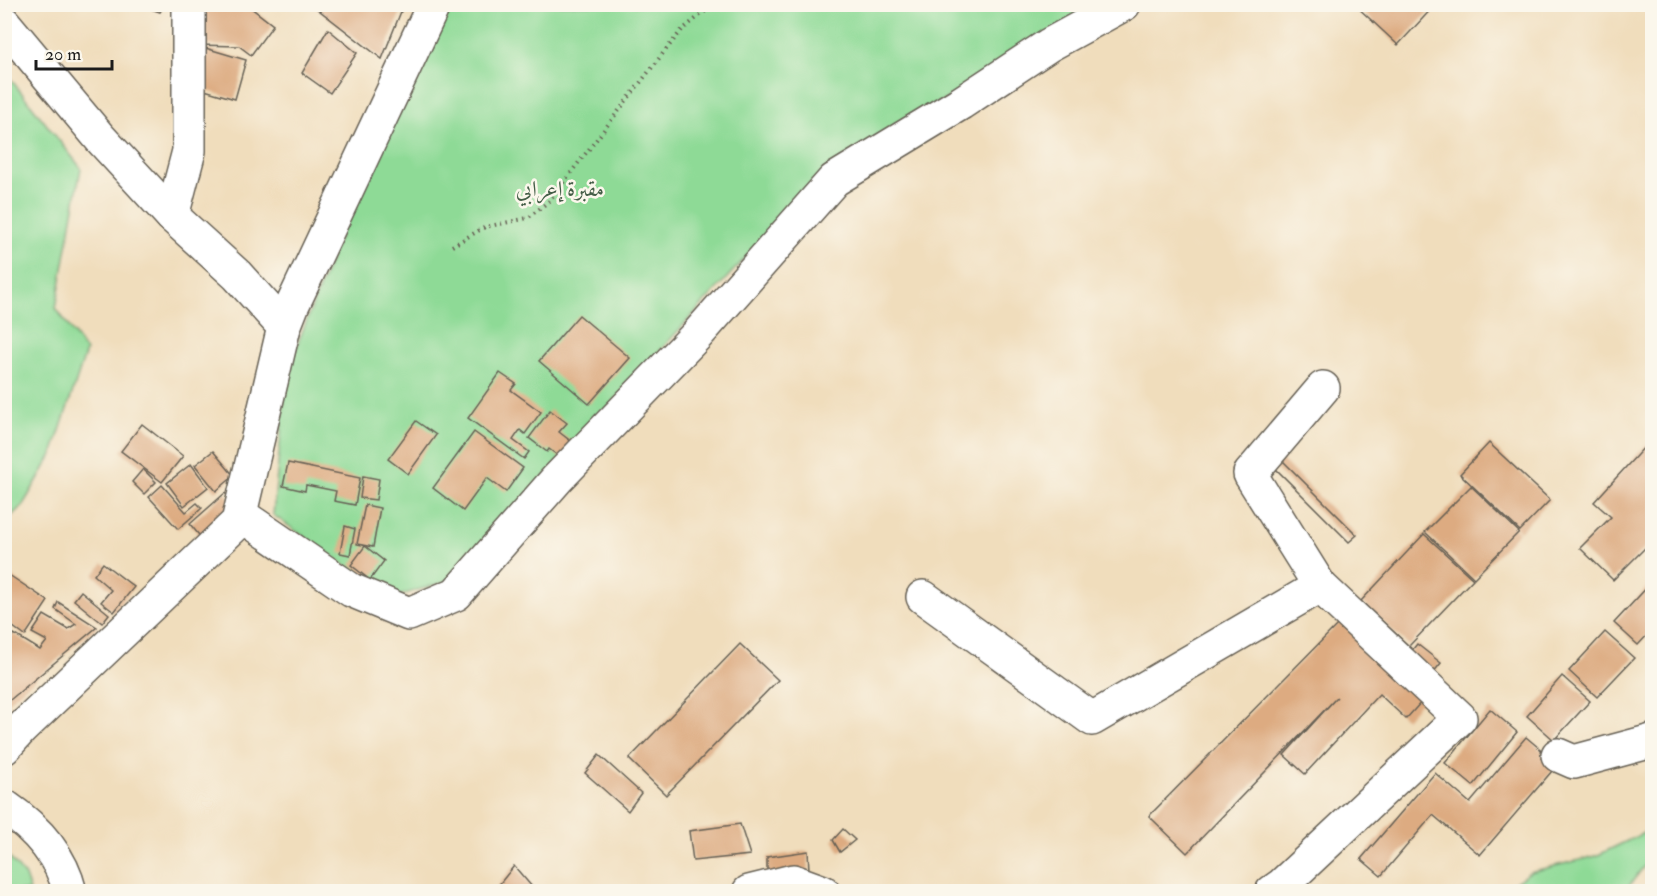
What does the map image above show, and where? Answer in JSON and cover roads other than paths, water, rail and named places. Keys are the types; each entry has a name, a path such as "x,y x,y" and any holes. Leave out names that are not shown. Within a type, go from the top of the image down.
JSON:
{"street":[{"path":"172,216 189,151 189,4"},
{"path":"4,748 21,729 238,522 284,327 434,4"},
{"path":"241,515 351,590 409,614 456,594 557,479 696,335 834,180 961,103 1049,45 1124,4"},
{"path":"4,23 100,138 172,216 237,275 284,327"},
{"path":"1272,891 1282,885 1460,718 1320,586 1250,474 1323,388"},
{"path":"923,597 1092,718 1320,586"},
{"path":"1558,755 1574,762 1653,741"},
{"path":"4,806 26,821 50,848 67,880 70,891"},
{"path":"749,891 793,881 823,891"}],"park label":[{"name":"مقبرة إعرابي","path":"560,188"}]}
